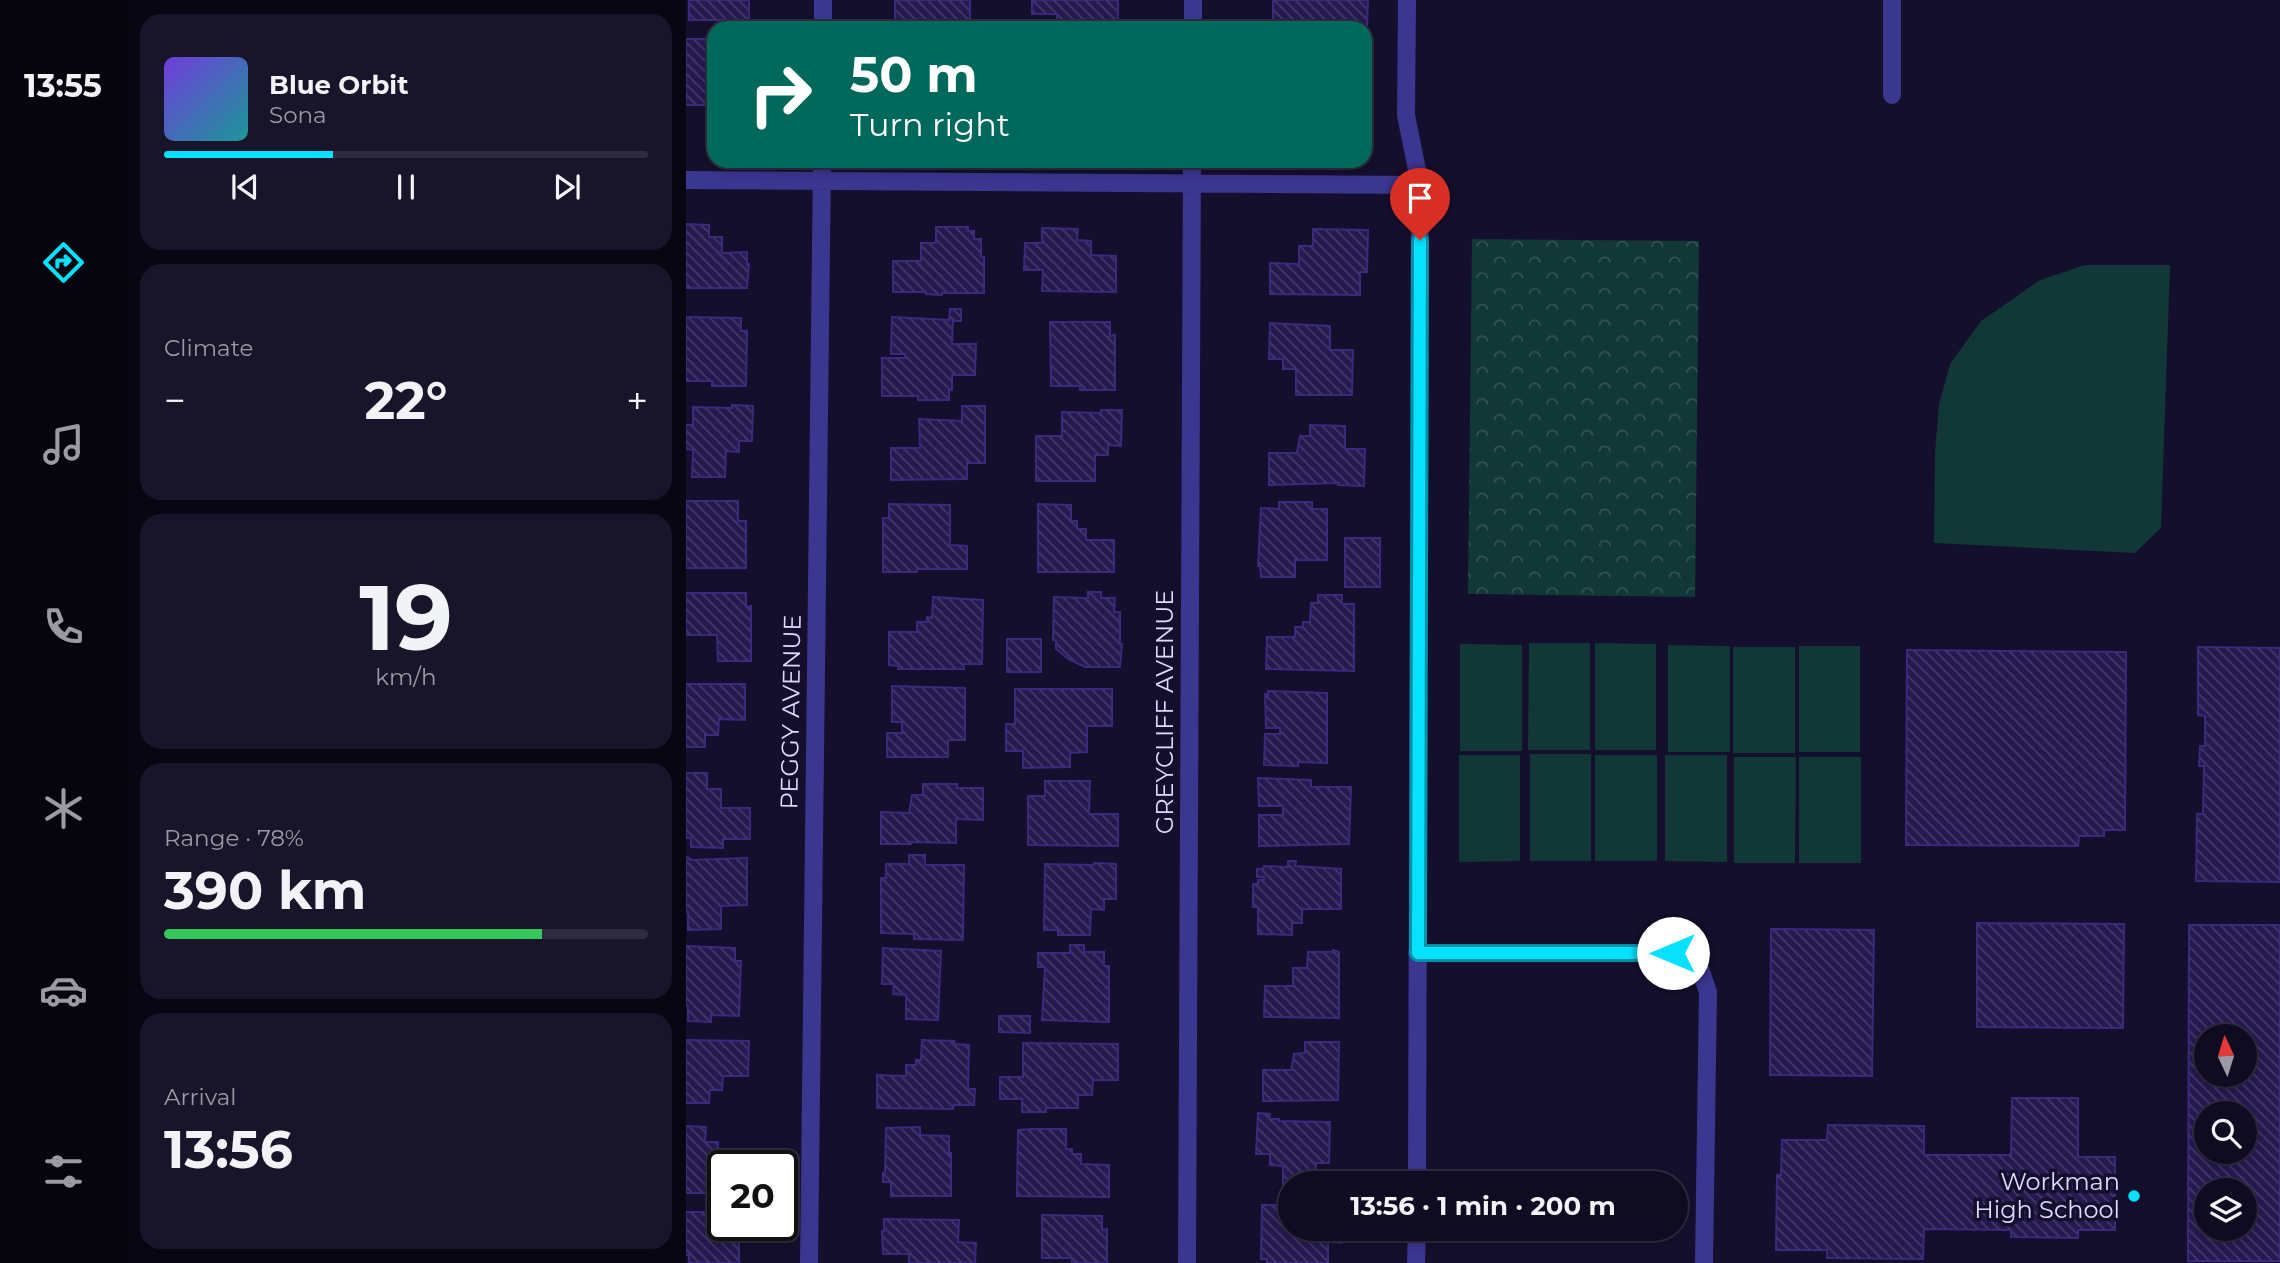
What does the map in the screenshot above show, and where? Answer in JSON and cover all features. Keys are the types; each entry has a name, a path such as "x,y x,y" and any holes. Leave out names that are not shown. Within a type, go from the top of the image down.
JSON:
{"street":[{"path":"823,0 823,21"},
{"path":"1193,21 1194,0"},
{"path":"1407,0 1406,115 1420,185 1417,1171"},
{"path":"1892,0 1892,95"},
{"name":"PEGGY AVENUE","path":"809,1263 822,168"},
{"name":"GREYCLIFF AVENUE","path":"1187,1263 1192,168"},
{"path":"686,180 1420,185"},
{"path":"1418,953 1673,953 1698,963 1708,992 1704,1263"},
{"path":"1416,1263 1417,1241"}],"green space":[{"path":"1472,239 1699,241 1695,597 1468,594"},
{"path":"2085,265 2170,265 2161,528 2135,553 1934,543 1935,453 1939,404 1950,364 1981,321 2040,280"},
{"path":"1529,643 1590,643 1590,750 1528,750"},
{"path":"1595,643 1656,644 1656,750 1595,750"},
{"path":"1460,644 1522,645 1522,751 1460,751"},
{"path":"1668,645 1730,646 1730,752 1668,752"},
{"path":"1799,646 1860,646 1860,752 1799,752"},
{"path":"1733,647 1795,647 1795,753 1733,753"},
{"path":"1530,754 1591,754 1591,861 1530,861"},
{"path":"1459,755 1520,755 1520,861 1459,862"},
{"path":"1595,755 1657,755 1657,861 1595,861"},
{"path":"1665,755 1727,755 1727,862 1665,861"},
{"path":"1734,757 1796,757 1795,863 1734,863"},
{"path":"1799,757 1861,757 1861,863 1799,863"}],"building":[{"path":"689,0 749,0 749,21 689,20"},
{"path":"895,0 970,0 970,21 895,21"},
{"path":"1032,0 1118,0 1118,21 1057,21 1057,14 1032,14"},
{"path":"1273,0 1368,0 1367,21 1273,21"},
{"path":"686,39 707,39 707,105 686,105"},
{"path":"686,224 709,225 709,237 722,237 722,253 747,252 747,288 686,288"},
{"path":"936,227 968,227 968,231 974,231 974,239 981,239 984,293 942,295 893,292 893,261 921,261 921,243 936,243"},
{"path":"1042,228 1078,229 1077,240 1091,241 1091,255 1116,256 1116,292 1042,291 1043,270 1024,270 1025,243 1042,243"},
{"path":"1313,229 1368,230 1367,272 1360,272 1360,295 1270,294 1270,263 1299,264 1299,246 1313,246"},
{"path":"950,309 961,309 961,321 953,321 952,344 976,344 975,375 952,375 949,400 918,400 918,396 882,396 882,358 905,358 905,354 891,354 892,317 949,320"},
{"path":"686,317 741,318 741,331 747,331 746,386 712,386 712,381 686,381"},
{"path":"1050,322 1110,322 1110,336 1115,335 1115,390 1080,390 1080,386 1051,386"},
{"path":"1270,323 1330,326 1330,350 1353,350 1352,395 1296,395 1296,369 1283,369 1283,359 1269,359"},
{"path":"732,405 753,406 752,441 739,441 739,452 726,451 725,477 692,477 693,450 686,449 686,425 693,425 693,407 732,408"},
{"path":"962,406 985,406 985,463 967,463 967,479 891,480 891,448 920,448 919,419 962,421"},
{"path":"1101,410 1122,410 1121,446 1108,445 1108,455 1095,455 1095,481 1036,481 1036,436 1062,436 1062,412 1101,413"},
{"path":"1310,425 1345,426 1345,449 1365,449 1364,486 1338,485 1339,483 1269,485 1269,453 1297,453 1300,436 1310,436"},
{"path":"686,501 738,501 738,521 746,521 746,568 686,568"},
{"path":"1279,502 1312,502 1312,509 1327,509 1327,560 1295,560 1295,577 1261,577 1258,566 1261,508 1279,509"},
{"path":"889,504 950,505 950,545 967,546 967,569 883,572 883,518 889,518"},
{"path":"1038,504 1071,505 1071,521 1077,521 1077,529 1086,529 1086,540 1114,540 1114,572 1038,572"},
{"path":"1345,538 1380,538 1380,587 1345,587"},
{"path":"1088,592 1101,592 1101,598 1115,598 1114,612 1120,612 1120,667 1085,667 1068,659 1056,649 1056,641 1053,640 1054,597 1088,598"},
{"path":"686,593 746,593 746,607 751,606 751,661 718,661 717,635 686,635"},
{"path":"1318,595 1342,595 1342,604 1354,604 1354,671 1266,669 1267,637 1295,637 1295,627 1303,627 1303,622 1310,622 1311,603 1318,603"},
{"path":"933,597 983,600 982,664 964,664 964,669 898,669 899,666 889,665 889,632 917,632 917,622 927,622 927,617 932,618"},
{"path":"1007,639 1041,639 1041,672 1007,672"},
{"path":"2198,647 2280,648 2280,882 2196,881 2197,814 2203,814 2204,766 2199,766 2200,746 2205,746 2205,716 2198,715"},
{"path":"1907,650 2126,652 2125,830 2104,830 2104,836 2079,836 2078,846 1906,845"},
{"path":"686,684 745,684 745,720 719,719 718,735 705,735 705,747 686,747"},
{"path":"892,686 965,688 965,740 948,740 948,757 887,757 887,733 902,733 902,722 892,722"},
{"path":"1015,689 1112,689 1112,726 1087,726 1087,752 1070,753 1070,767 1023,768 1023,751 1006,751 1006,724 1015,724"},
{"path":"1268,691 1327,693 1327,763 1264,765 1265,734 1280,734 1280,728 1266,728 1265,694 1268,695"},
{"path":"686,773 707,773 707,789 721,789 721,808 750,808 750,839 723,839 723,848 691,847 691,838 686,838"},
{"path":"1258,778 1311,780 1311,787 1351,787 1349,844 1259,846 1259,815 1283,815 1283,806 1259,806"},
{"path":"1045,781 1090,781 1089,814 1118,814 1118,846 1028,845 1028,796 1045,796"},
{"path":"923,784 957,784 957,788 983,788 983,820 956,819 956,843 881,844 881,812 909,813 912,795 923,795"},
{"path":"909,855 925,855 925,865 964,865 963,940 914,939 914,934 881,933 881,878 886,878 886,864 909,864"},
{"path":"686,857 690,860 747,858 747,905 721,906 721,929 688,930"},
{"path":"1288,861 1296,861 1295,866 1341,869 1341,909 1302,909 1302,923 1292,923 1292,935 1258,934 1258,907 1253,907 1253,884 1258,884 1258,880 1264,880 1264,877 1257,877 1257,869 1263,869 1264,866 1288,867"},
{"path":"1045,864 1116,864 1116,899 1104,899 1104,910 1091,909 1090,935 1058,935 1058,930 1044,930"},
{"path":"1977,923 2124,924 2123,1028 1977,1027"},
{"path":"2189,925 2280,925 2280,1261 2188,1261"},
{"path":"1771,929 1874,930 1872,1076 1770,1075"},
{"path":"1070,945 1084,945 1084,952 1104,952 1104,966 1109,966 1109,1022 1042,1020 1045,967 1038,967 1038,953 1070,953"},
{"path":"686,946 735,948 735,961 741,961 739,1016 711,1015 711,1022 688,1021"},
{"path":"883,948 941,951 938,1020 906,1019 906,995 893,994 894,984 882,984"},
{"path":"1308,952 1339,952 1339,1018 1264,1017 1265,986 1293,986 1293,968 1307,968"},
{"path":"999,1016 1030,1016 1030,1033 999,1032"},
{"path":"686,1040 749,1041 748,1076 723,1076 722,1090 710,1090 709,1103 686,1103"},
{"path":"922,1040 954,1041 955,1044 969,1045 968,1089 975,1089 974,1105 954,1105 953,1109 877,1108 877,1075 906,1076 906,1065 916,1065 916,1060 921,1060"},
{"path":"1305,1042 1339,1042 1338,1100 1263,1101 1263,1070 1291,1070 1294,1054 1305,1053"},
{"path":"1023,1043 1118,1044 1118,1080 1093,1080 1092,1095 1078,1095 1078,1108 1046,1108 1046,1112 1022,1112 1022,1099 1000,1099 1000,1077 1023,1077"},
{"path":"2012,1098 2078,1098 2078,1157 2115,1157 2115,1230 2078,1230 2078,1238 2011,1237 2011,1230 1924,1229 1923,1259 1827,1258 1827,1250 1776,1250 1777,1175 1781,1175 1782,1140 1827,1140 1828,1125 1924,1126 1924,1155 2011,1155"},
{"path":"1258,1113 1270,1114 1269,1119 1279,1121 1330,1122 1329,1163 1316,1163 1316,1171 1283,1171 1283,1166 1270,1165 1270,1154 1256,1154"},
{"path":"686,1126 706,1127 705,1142 718,1142 718,1150 707,1150 707,1193 686,1193"},
{"path":"920,1127 920,1135 949,1136 951,1196 891,1196 891,1182 883,1182 886,1128"},
{"path":"1066,1129 1066,1149 1072,1149 1072,1154 1081,1154 1081,1164 1109,1165 1109,1197 1017,1196 1018,1130"},
{"path":"1262,1205 1278,1205 1278,1241 1342,1241 1328,1242 1328,1263 1267,1263 1267,1259 1261,1259"},
{"path":"686,1212 707,1212 707,1241 739,1241 739,1263 689,1263 689,1255 686,1255"},
{"path":"1042,1215 1102,1216 1102,1230 1107,1229 1107,1263 1072,1263 1072,1258 1042,1258"},
{"path":"884,1219 959,1220 958,1242 976,1243 975,1263 909,1263 909,1254 883,1254"}],"place":[{"name":"Workman High School","path":"2134,1196"}],"route":[{"path":"1420,240 1418,953 1673,953"}]}
